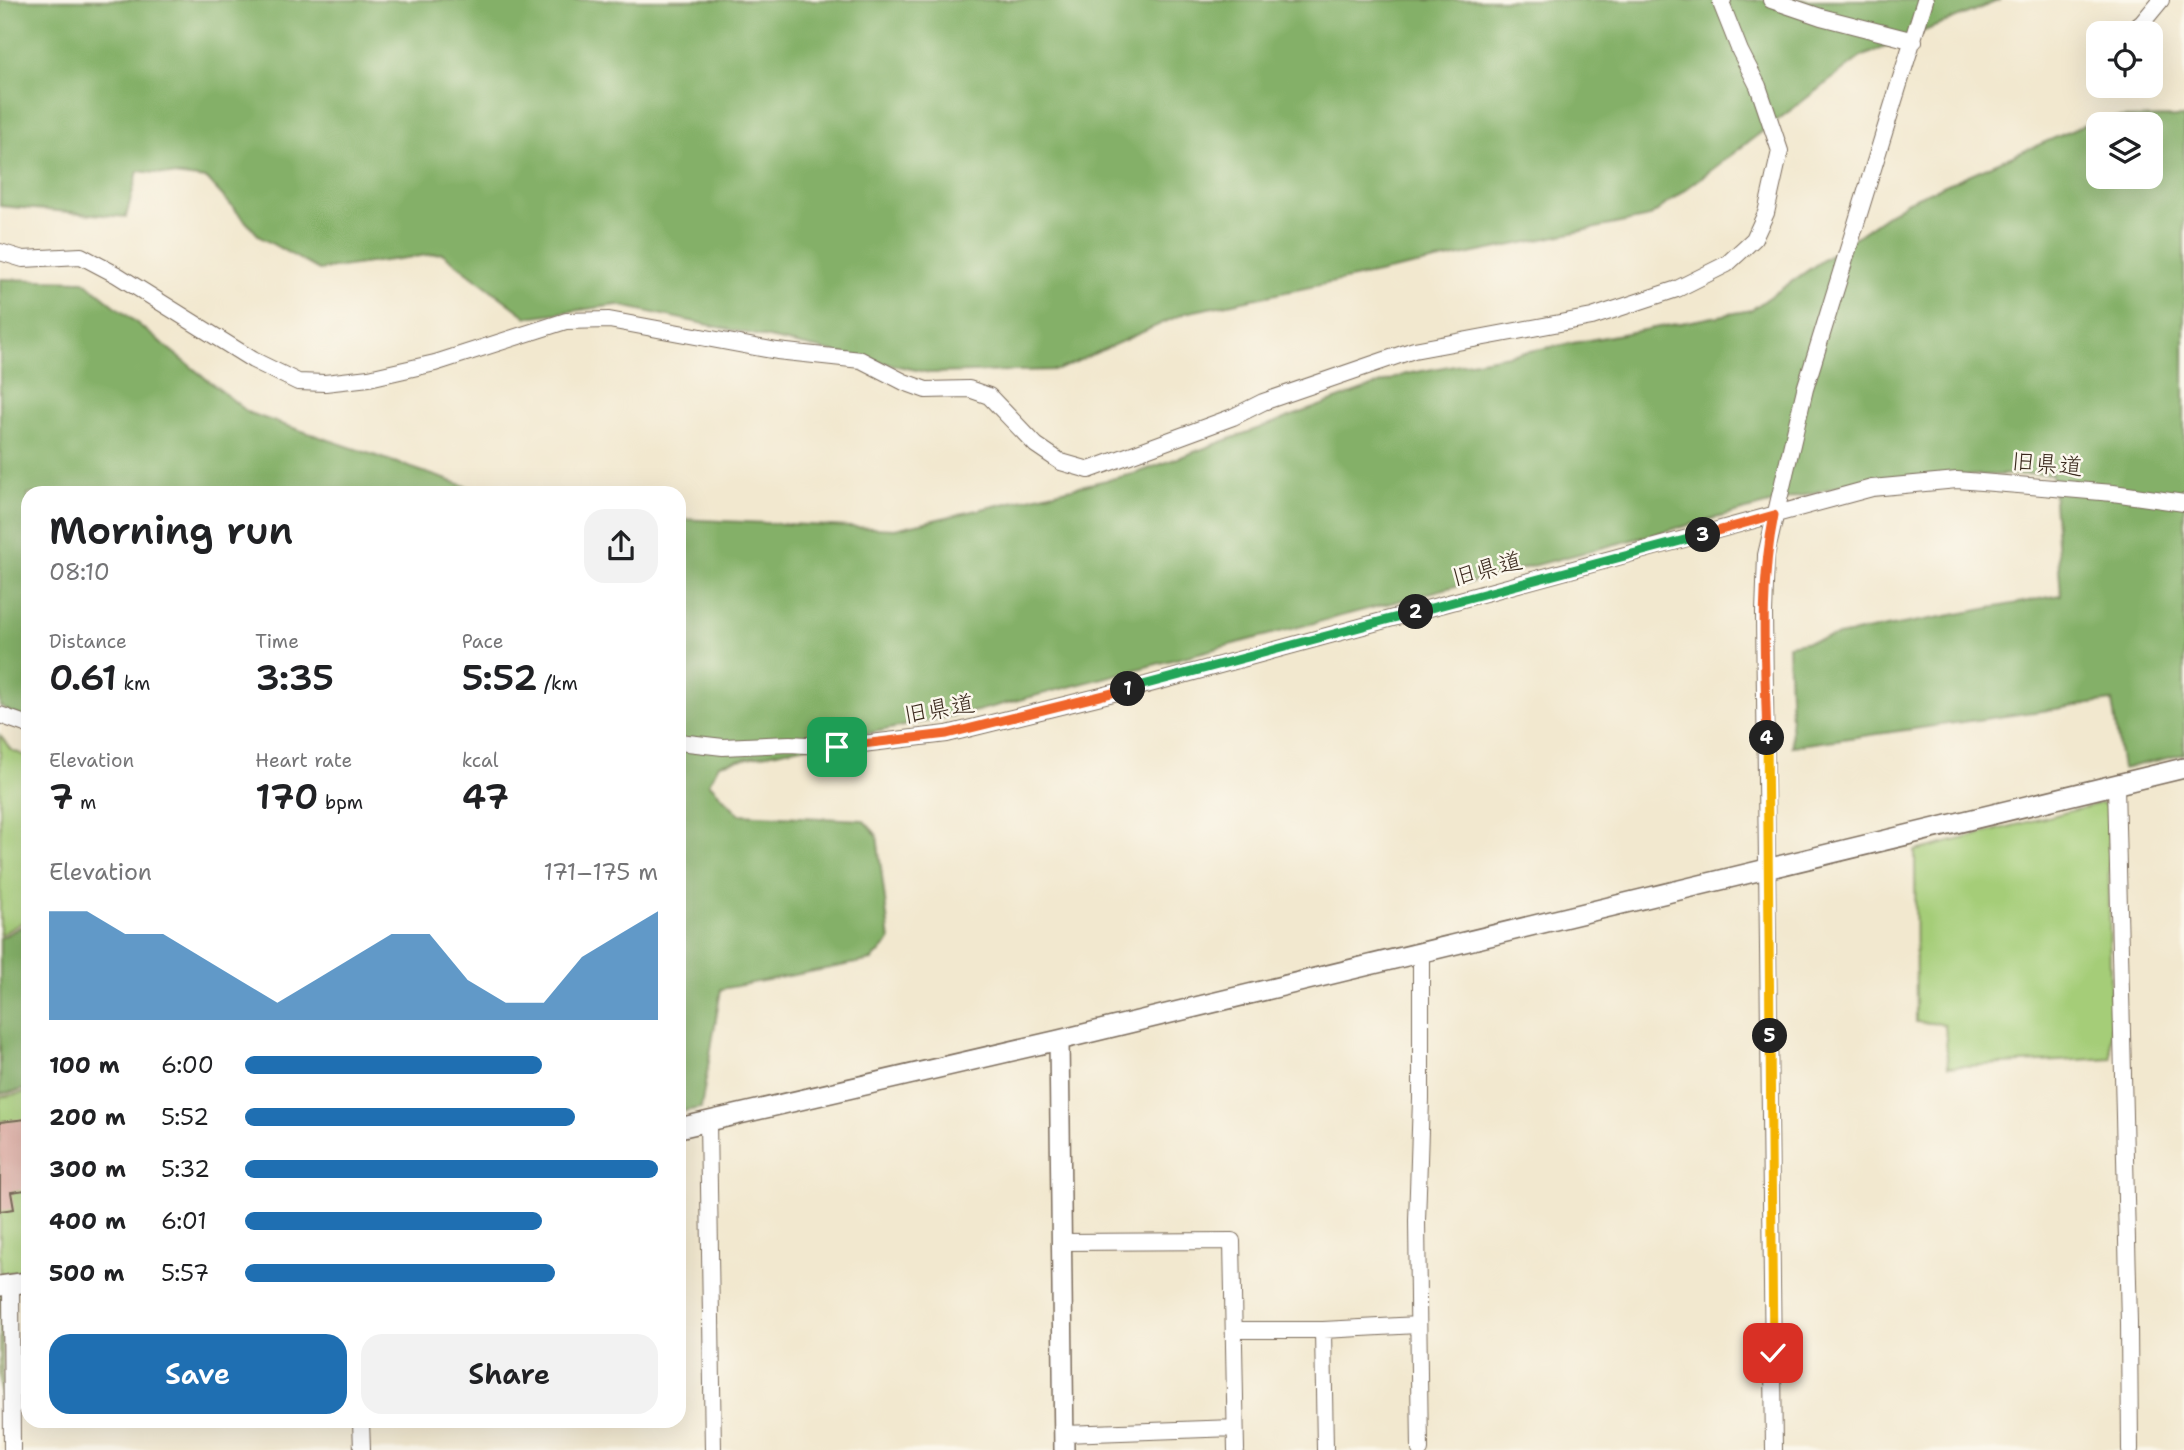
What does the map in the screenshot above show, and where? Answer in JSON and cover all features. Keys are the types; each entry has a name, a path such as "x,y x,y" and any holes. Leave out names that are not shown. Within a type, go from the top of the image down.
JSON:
{"street":[{"path":"0,251 23,259 81,256 117,275 253,360 298,382 326,383 369,378 435,363 566,321 609,320 777,351 860,360 926,390 969,389 989,396 1035,445 1061,462 1089,470 1233,417 1263,402 1414,350 1592,317 1677,289 1727,264 1754,239 1766,213 1780,151 1758,86 1740,51 1721,3 1723,0"},
{"path":"1771,0 1821,17 1914,41"},
{"path":"1774,1450 1766,555 1804,389 1926,0"},
{"path":"2144,21 2161,0"},
{"name":"旧県道","path":"686,743 723,747 790,744 837,747 947,734 1146,685 1872,488 1957,480 2113,493 2184,503"},
{"path":"0,715 21,722"},
{"path":"686,1126 1059,1040 2184,768"},
{"path":"2116,785 2130,1450"},
{"path":"1420,1450 1417,1221 1421,1100 1421,952"},
{"path":"1059,1040 1064,1442 1235,1428"},
{"path":"708,1121 713,1450"},
{"path":"1061,1242 1232,1241 1236,1450"},
{"path":"12,1450 13,1284"},
{"path":"1235,1330 1323,1330 1418,1325"},
{"path":"1323,1330 1325,1450"},
{"path":"362,1428 362,1450"}],"green space":[{"path":"0,0 2000,0 1861,57 1649,217 1185,313 1058,370 930,373 617,305 527,317 442,253 319,270 260,237 207,179 138,171 126,217 0,206"},
{"path":"2163,117 2184,117 2184,754 2122,769 2112,701 1792,746 1788,645 2061,595 2052,474 1873,477 977,711 719,764 709,783 739,814 863,820 877,835 890,941 872,960 721,989 701,1108 686,1111 686,519 895,529 1137,473 1406,374 1751,310 1906,202 2086,124 2086,189 2163,189"},
{"path":"0,279 84,281 249,413 465,486 21,486 21,718 0,706"},
{"path":"0,735 11,750 21,754 21,923 0,935"},
{"path":"2102,803 2108,807 2111,1058 1948,1067 1945,1024 1916,1022 1915,851"},
{"path":"21,927 21,1090 0,1094 0,938"},
{"path":"21,1093 21,1270 2,1274 3,1405 0,1405 0,1097"}],"building":[{"path":"21,1120 21,1191 11,1192 14,1209 0,1211 0,1122"}],"route":[{"path":"837,747 947,734 1146,685 1774,515 1766,555 1765,613 1773,1353"}]}
